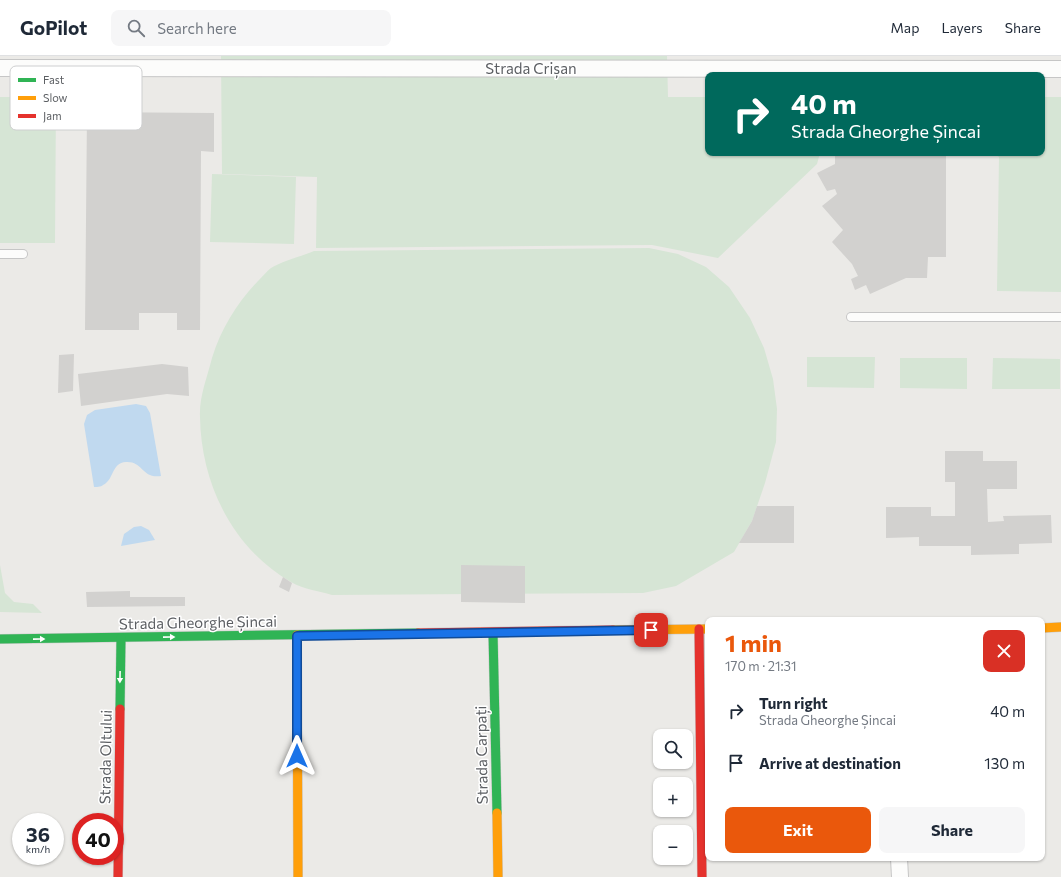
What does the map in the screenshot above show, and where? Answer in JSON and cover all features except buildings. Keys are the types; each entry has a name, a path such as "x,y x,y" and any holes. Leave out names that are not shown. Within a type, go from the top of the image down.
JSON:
{"street":[{"name":"Strada Crișan","path":"142,67 688,62 888,63 1061,69"},
{"name":"Strada Crișan","path":"0,68 10,68"},
{"path":"1045,628 1061,627"},
{"path":"702,877 703,629"},
{"name":"Strada Gheorghe Șincai","path":"0,639 297,636 703,629"},
{"name":"Strada Carpați","path":"493,633 498,877"},
{"path":"297,636 298,877"},
{"name":"Strada Oltului","path":"118,877 121,638"},
{"path":"899,861 900,877"}],"lane":[{"path":"0,254 23,254"},
{"path":"851,317 1061,317"}],"green space":[{"path":"221,56 667,56 668,97 705,97 705,156 819,156 817,164 718,258 652,245 316,248 317,177 222,174"},
{"path":"0,97 10,97 10,130 56,130 55,243 0,243"},
{"path":"1045,97 1061,97 1061,292 997,291 999,157 998,156 1045,156"},
{"path":"212,174 296,177 294,244 210,242"},
{"path":"649,248 678,254 706,267 729,287 750,318 764,348 773,379 777,409 776,442 765,483 752,521 734,552 676,586 643,593 332,595 291,582 270,568 252,552 237,533 224,512 214,490 206,466 200,417 201,402 212,358 230,317 250,289 271,268 285,261 314,251"},
{"path":"807,357 875,357 874,388 807,387"},
{"path":"900,358 967,358 967,389 900,388"},
{"path":"993,358 1060,359 1060,389 992,389"},
{"path":"0,565 5,593 14,602 33,604 42,613 0,612"}],"water":[{"path":"136,404 146,406 150,413 161,476 150,475 136,464 126,462 121,463 115,468 107,483 94,487 84,424 87,415 95,410"},
{"path":"141,526 149,530 155,540 121,546 124,534 134,527"}],"traffic: fast":[{"path":"0,639 418,633"},
{"path":"493,633 497,813"},
{"path":"120,709 121,638"}],"traffic: slow":[{"path":"1045,628 1061,627"},
{"path":"613,630 705,629"},
{"path":"297,635 298,877"},
{"path":"497,813 498,877"}],"traffic: jam":[{"path":"699,629 702,877"},
{"path":"418,633 613,630"},
{"path":"118,877 120,709"}],"route":[{"path":"297,756 297,636 651,630"}]}
